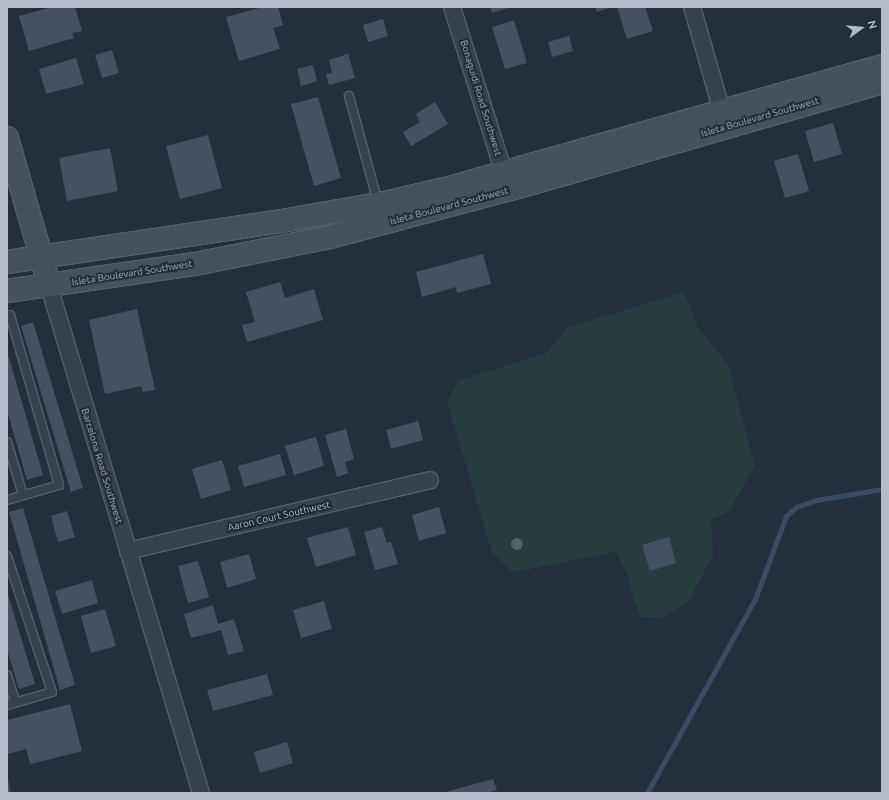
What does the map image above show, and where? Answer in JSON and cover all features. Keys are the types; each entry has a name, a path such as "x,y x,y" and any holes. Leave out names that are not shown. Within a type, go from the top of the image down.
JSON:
{"main road":[{"name":"Isleta Boulevard Southwest","path":"7,291 49,286 263,251 330,237 507,181 724,119 882,66"},
{"name":"Isleta Boulevard Southwest","path":"724,119 882,82"},
{"name":"Barcelona Road Southwest","path":"7,138 49,286"},
{"name":"Isleta Boulevard Southwest","path":"7,262 276,222 378,204 445,189 507,181"}],"street":[{"name":"Bonaguidi Road Southwest","path":"452,7 507,181"},
{"path":"692,7 724,119"},
{"name":"Barcelona Road Southwest","path":"49,286 201,793"},
{"name":"Aaron Court Southwest","path":"128,551 430,480"}],"lane":[{"path":"348,96 378,204"},
{"path":"7,315 10,315 59,485 7,500"},
{"path":"7,442 23,495"},
{"path":"7,556 52,692 7,705"},
{"path":"7,676 16,702"}],"green space":[{"path":"684,292 698,328 728,364 755,466 729,511 711,520 713,555 689,600 663,618 641,617 634,601 628,576 616,552 512,572 492,552 447,401 460,380 546,353 569,327"}],"building":[{"path":"52,7 75,7 82,31 72,33 74,38 29,51 19,16"},
{"path":"263,7 278,7 283,25 273,28 280,49 239,61 226,17"},
{"path":"490,7 512,7 492,13"},
{"path":"595,7 612,7 597,12"},
{"path":"617,7 645,7 653,31 627,39"},
{"path":"383,19 388,36 368,42 363,25"},
{"path":"514,20 527,63 505,69 492,27"},
{"path":"569,36 573,51 552,57 548,42"},
{"path":"112,50 119,73 102,78 95,55"},
{"path":"348,54 355,78 329,85 326,74 332,73 329,60"},
{"path":"76,58 84,84 46,94 39,69"},
{"path":"313,65 317,81 301,86 297,69"},
{"path":"318,97 341,178 314,186 291,104"},
{"path":"435,102 448,124 411,146 403,132 420,122 416,114"},
{"path":"833,123 842,154 814,162 805,131"},
{"path":"208,135 222,188 180,199 166,146"},
{"path":"110,148 118,191 67,201 59,158"},
{"path":"798,154 809,191 785,198 774,161"},
{"path":"483,254 491,284 457,293 456,287 422,297 416,272"},
{"path":"280,282 285,298 314,289 323,320 247,342 242,325 255,322 246,292"},
{"path":"137,309 155,390 143,392 141,386 105,394 89,320"},
{"path":"33,322 83,488 71,492 21,326"},
{"path":"7,351 43,475 27,480 7,410"},
{"path":"418,421 423,440 391,449 386,430"},
{"path":"346,429 354,459 345,462 348,473 337,477 325,435"},
{"path":"316,437 324,466 294,475 285,446"},
{"path":"280,454 286,475 244,487 238,466"},
{"path":"222,460 231,490 201,499 192,469"},
{"path":"439,507 446,533 419,541 412,515"},
{"path":"23,508 75,685 60,690 9,512"},
{"path":"67,511 75,537 58,542 51,516"},
{"path":"348,527 356,555 316,567 307,538"},
{"path":"382,527 387,543 391,542 398,564 375,570 364,532"},
{"path":"669,537 676,563 650,571 642,545"},
{"path":"249,554 256,579 227,588 220,562"},
{"path":"198,561 209,597 188,603 178,566"},
{"path":"92,580 98,603 62,614 55,591"},
{"path":"7,591 35,684 19,689 7,649"},
{"path":"324,601 332,629 301,638 293,610"},
{"path":"213,605 218,624 234,619 244,651 228,655 221,630 191,638 184,614"},
{"path":"105,609 116,646 91,653 81,616"},
{"path":"267,674 273,695 213,711 207,690"},
{"path":"70,704 82,751 30,764 26,749 7,754 7,720"},
{"path":"287,742 293,763 260,773 254,752"},
{"path":"8,779 11,793 7,793"},
{"path":"493,779 497,790 487,793 442,793"}],"waterway":[{"path":"647,793 755,599 786,516 796,507 816,500 882,489"}]}
